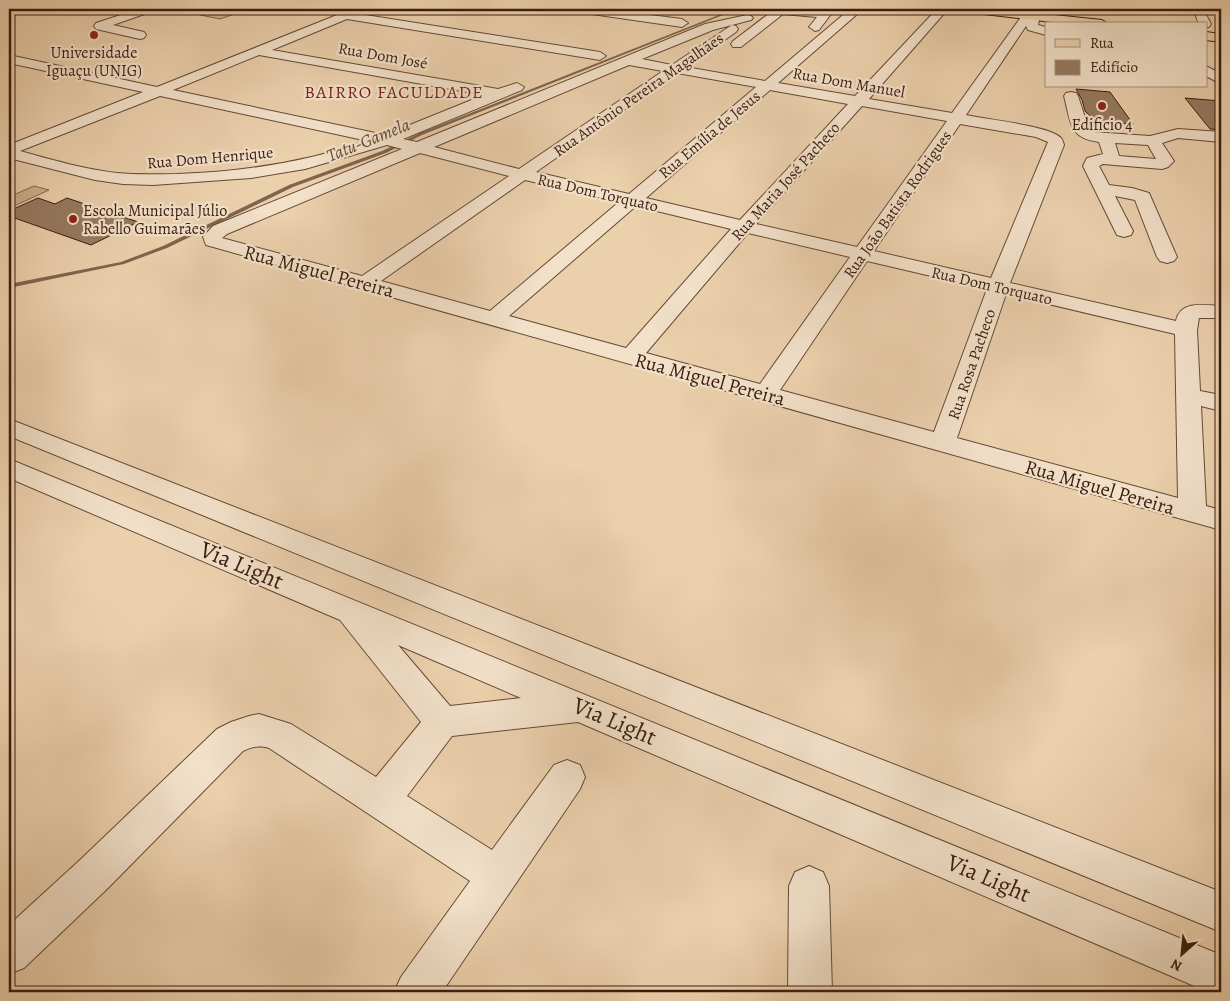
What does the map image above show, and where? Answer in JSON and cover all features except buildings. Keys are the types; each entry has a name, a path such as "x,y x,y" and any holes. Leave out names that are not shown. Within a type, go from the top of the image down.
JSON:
{"main road":[{"path":"967,9 1033,13 1088,22"}],"street":[{"path":"140,34 100,26 149,9"},
{"path":"9,152 361,9"},
{"path":"578,9 682,23"},
{"name":"Rua Antônio Pereira Magalhães","path":"365,283 763,9"},
{"name":"Rua Emília de Jesus","path":"493,319 857,9"},
{"name":"Rua Maria José Pacheco","path":"630,356 744,226 943,9"},
{"path":"1198,9 1205,22"},
{"path":"729,50 781,10 825,14 815,27"},
{"path":"636,41 709,12"},
{"path":"1033,13 1032,26 1045,31"},
{"name":"Rua João Batista Rodrigues","path":"765,394 861,254 1033,13"},
{"path":"346,15 600,56"},
{"path":"415,146 709,27 748,18"},
{"path":"795,44 815,44"},
{"path":"573,66 618,48"},
{"name":"Rua Dom José","path":"259,51 500,94"},
{"name":"Rua Dom Torquato","path":"9,59 415,146 522,174 1186,330"},
{"name":"Rua Dom Manuel","path":"629,60 956,120 1040,133 1056,140 1056,146"},
{"path":"716,64 744,70 754,70"},
{"path":"1208,71 1221,80"},
{"name":"Rua Dom Henrique","path":"9,152 108,177 135,180 233,176 332,157 388,141 528,83"},
{"path":"733,94 752,98"},
{"path":"1071,96 1082,132 1089,136 1153,141 1169,134 1221,137"},
{"path":"1105,138 1113,160"},
{"path":"1124,231 1091,164 1097,160 1158,164 1166,162 1153,141"},
{"name":"Rua Miguel Pereira","path":"415,146 220,230 212,237 213,241 1221,520"},
{"name":"Rua Rosa Pacheco","path":"943,443 998,287 1056,146"},
{"path":"1103,189 1132,192 1143,197 1167,257"},
{"path":"1192,512 1186,330 1188,315 1195,311 1221,312"},
{"path":"1188,396 1221,403"},
{"name":"Via Light","path":"9,427 1221,912"},
{"name":"Via Light","path":"9,468 1221,976"},
{"path":"350,610 442,722"},
{"path":"380,801 442,722 581,707"},
{"path":"9,953 94,874 230,740 245,732 260,729 279,735 497,876"},
{"path":"416,992 567,777"},
{"path":"809,886 810,992"}],"shaded area":[{"path":"170,9 249,9 220,19"},
{"path":"34,186 49,190 12,207 9,206 9,197"}],"waterway":[{"name":"Tatu-Gamela","path":"9,286 122,263 165,247 291,186 384,152 421,134 736,9"}],"place":[{"name":"Universidade Iguaçu (UNIG)","path":"94,35"},
{"name":"Edificio 4","path":"1102,106"},
{"name":"Escola Municipal Júlio Rabello Guimarães","path":"73,219"}],"district":[{"name":"BAIRRO FACULDADE","path":"394,92"}]}
